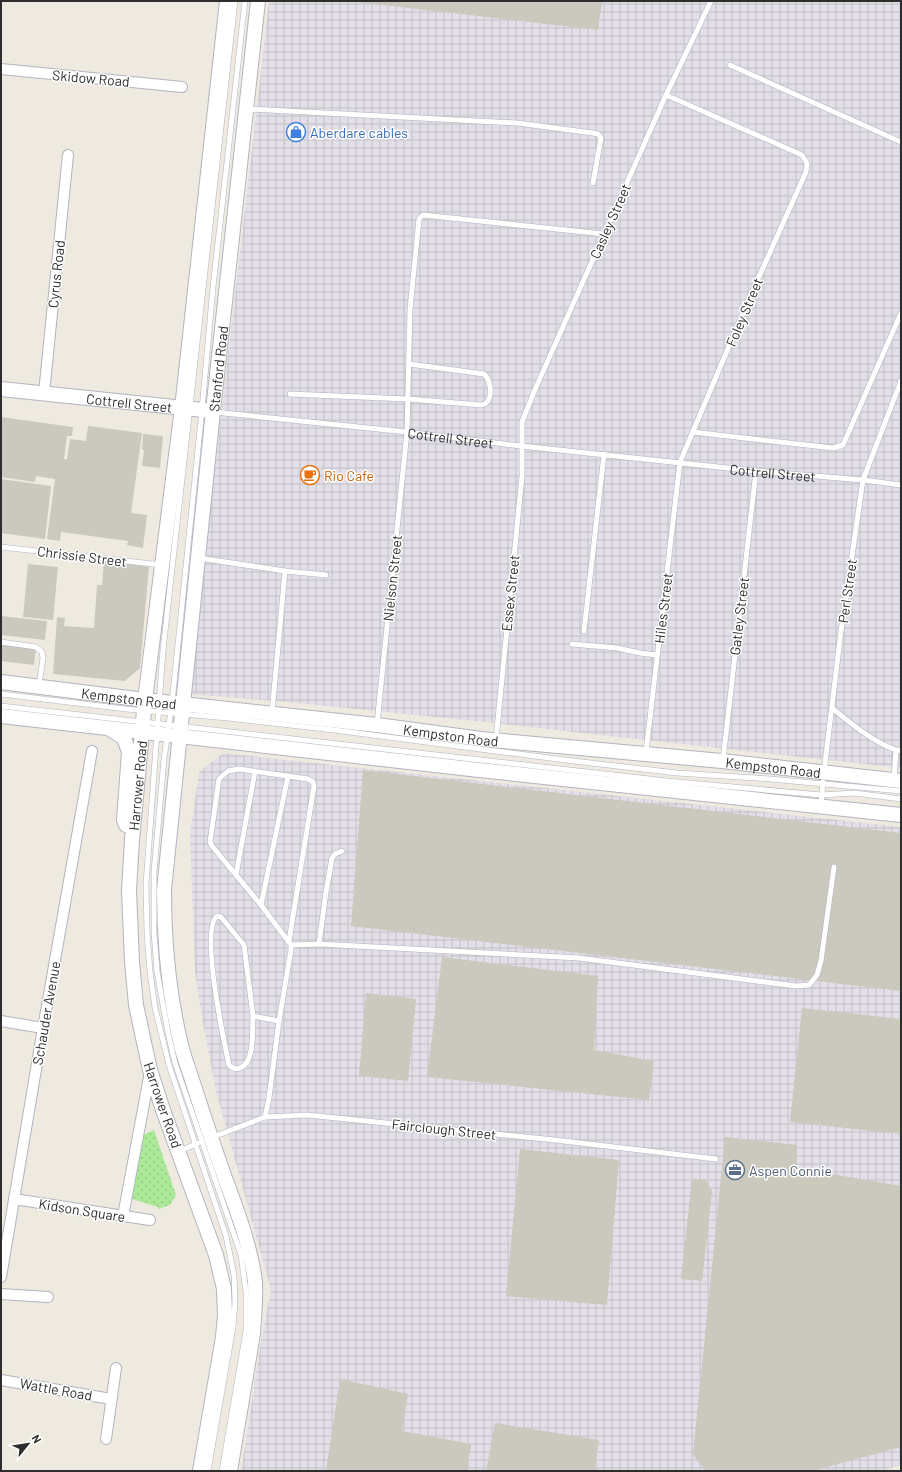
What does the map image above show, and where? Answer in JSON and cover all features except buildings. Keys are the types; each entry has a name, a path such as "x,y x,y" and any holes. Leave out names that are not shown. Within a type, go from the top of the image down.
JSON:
{"main road":[{"name":"Stanford Road","path":"163,718 198,558 197,410 227,1"},
{"name":"Stanford Road","path":"163,718 163,566 197,410 246,109 258,1"},
{"name":"Cottrell Street","path":"1,389 197,410"},
{"name":"Kempston Road","path":"1,682 39,686 163,718 502,773 821,800 901,815"},
{"name":"Kempston Road","path":"1,716 108,728 163,718 272,714 496,740 722,761 823,778 899,784"},
{"name":"Harrower Road","path":"163,718 132,840 129,890 132,962 136,1005 150,1070 216,1255 224,1289 225,1315 223,1337 200,1471"},
{"path":"163,718 164,925 166,959 171,996 182,1050 206,1140 242,1225 250,1254 255,1283 253,1334 230,1471"},
{"path":"108,728 124,738 129,752 124,820 132,840"}],"street":[{"name":"Skidow Road","path":"1,69 182,87"},
{"name":"Cyrus Road","path":"44,393 68,155"},
{"name":"Schauder Avenue","path":"1,1277 92,750"},
{"path":"1,1022 43,1028"},
{"path":"123,1216 150,1070"},
{"name":"Kidson Square","path":"14,1199 150,1220"},
{"path":"1,1294 48,1297"},
{"path":"106,1439 116,1368"},
{"name":"Wattle Road","path":"1,1380 111,1399"}],"lane":[{"path":"208,1471 233,1327 235,1285 232,1262 226,1236 169,1066 155,1008 150,972 147,932 146,884 197,410 235,1"},
{"path":"163,718 162,650 197,410 213,286 245,1"},
{"name":"Casley Street","path":"521,446 522,422 534,392 666,95 711,1"},
{"path":"730,65 901,142"},
{"name":"Foley Street","path":"666,95 802,155 807,163 806,172 749,299 680,462"},
{"path":"246,109 517,123 593,133 600,136 593,183"},
{"name":"Nielson Street","path":"377,725 407,432 410,309 419,219 421,216 431,216 604,234"},
{"path":"692,432 833,448 843,445 901,313"},
{"path":"290,394 408,399 480,405 488,402 490,397 488,379 484,374 409,364"},
{"name":"Perl Street","path":"821,800 841,631 862,480 901,382"},
{"name":"Cottrell Street","path":"197,410 407,432 521,446 901,485"},
{"name":"Essex Street","path":"496,740 522,476 521,446"},
{"path":"584,631 604,454"},
{"name":"Hiles Street","path":"646,753 680,462"},
{"name":"Gatley Street","path":"722,761 756,471"},
{"name":"Chrissie Street","path":"1,546 163,566"},
{"path":"198,558 285,571 326,575"},
{"path":"272,714 285,571"},
{"path":"1,642 36,647 42,652 43,658 39,686"},
{"path":"572,644 617,648 657,655"},
{"path":"1,694 163,718"},
{"path":"1,706 163,718 228,718 677,773 770,778 823,778"},
{"path":"832,708 867,734 885,745 899,750 899,784"},
{"path":"265,1117 291,950 290,943 314,786 313,782 308,779 239,769 228,771 219,778 210,842 290,943 579,958 796,986 809,986 817,974 821,961 834,866"},
{"path":"236,875 255,771"},
{"path":"261,905 288,776"},
{"path":"821,800 855,794 901,800"},
{"path":"319,944 332,858 335,854 342,851"},
{"path":"217,916 220,917 244,945 253,1016 251,1055 244,1066 238,1069 232,1068 229,1065 215,992 211,957 212,928 217,916"},
{"path":"253,1016 279,1021"},
{"name":"Fairclough Street","path":"179,1151 265,1117 292,1115 323,1116 555,1140 716,1159"},
{"path":"206,1140 240,1255 246,1291 246,1330 222,1471"}],"shaded area":[{"path":"269,1 901,1 901,768 484,722 287,702 189,694"},
{"path":"223,753 901,827 901,1465 880,1471 241,1471 260,1348 271,1290 216,1091 201,1012 195,971 190,835 199,772"}],"green space":[{"path":"154,1130 176,1195 170,1205 158,1209 158,1207 132,1199 143,1135"}],"place":[{"name":"Aberdare cables","path":"296,132"},
{"name":"Rio Cafe","path":"310,475"},
{"name":"Aspen Connie","path":"735,1170"}]}
